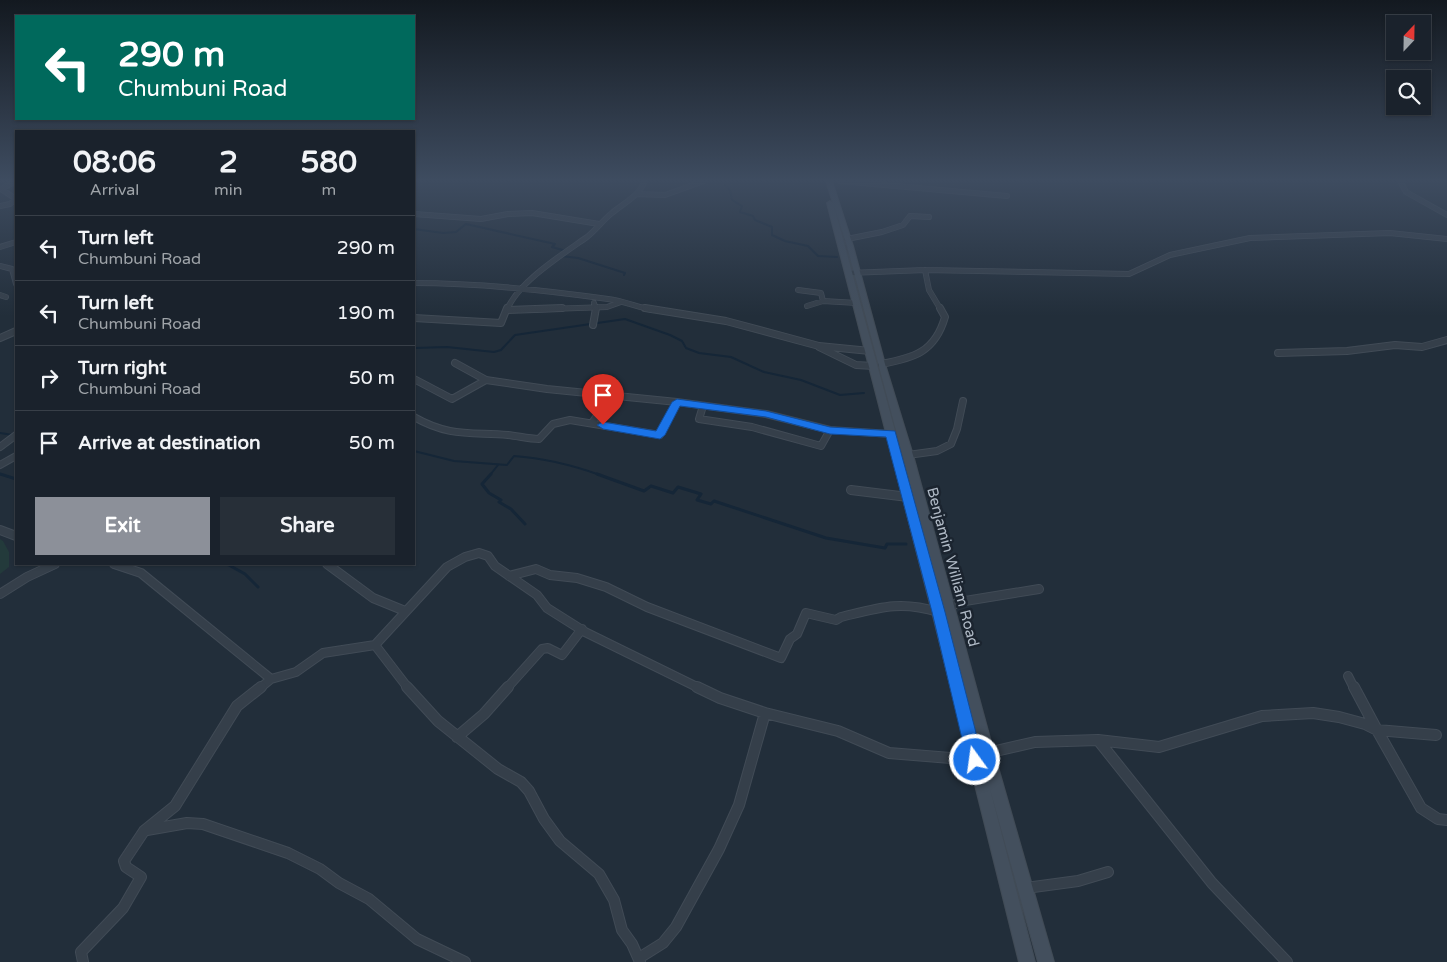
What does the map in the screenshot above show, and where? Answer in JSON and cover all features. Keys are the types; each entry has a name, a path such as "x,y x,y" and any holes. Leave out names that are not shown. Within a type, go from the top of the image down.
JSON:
{"main road":[{"name":"Benjamin William Road","path":"838,226 853,272 877,365 891,434 908,497 986,753 1046,962"},
{"name":"Benjamin William Road","path":"843,226 847,239 857,303 870,351 877,365 908,455 975,760 1027,962"}],"street":[{"path":"415,318 498,324 503,320 513,299 522,290 559,255 588,236 597,226"},
{"path":"847,239 882,232 900,226"},
{"path":"853,272 925,270 1129,274 1170,254 1250,238 1390,232 1447,239"},
{"path":"0,247 15,242"},
{"path":"0,267 14,269 15,283"},
{"path":"819,346 826,352 856,365 877,365 914,357 932,346 942,332 945,317 929,290 925,270"},
{"path":"415,283 465,284 620,302 726,322 819,346 870,351"},
{"path":"798,290 820,293 823,302"},
{"path":"592,298 595,307 593,322"},
{"path":"507,310 607,307 620,302"},
{"path":"807,306 823,302 857,303"},
{"path":"0,338 15,331"},
{"path":"1278,353 1347,351 1395,346 1422,347 1447,340"},
{"path":"454,363 486,380 547,390 677,402 766,414 830,430 891,434"},
{"path":"415,380 452,399 486,380"},
{"path":"592,423 611,395"},
{"path":"908,455 935,452 949,447 955,440 963,401"},
{"path":"415,418 428,426 452,434 508,435 535,439 542,438 553,424 570,420 660,435 677,402"},
{"path":"703,406 699,419 752,427 821,446 830,430"},
{"path":"0,447 15,437"},
{"path":"0,465 15,457"},
{"path":"851,490 908,497"},
{"path":"0,530 15,536"},
{"path":"82,962 81,952 116,918 138,885 141,877 126,867 124,861 133,845 144,831 175,806 237,706 271,679 296,672 309,665 323,653 375,645 404,611 447,567 479,552 488,556 495,566 537,595 547,608 582,629 720,698 765,713 838,731 889,752 975,760"},
{"path":"0,594 27,577 52,565"},
{"path":"117,565 141,573 271,679"},
{"path":"328,565 365,593 388,606 404,611"},
{"path":"509,576 536,569 550,575 606,587 647,607 781,658 790,638 797,634 806,613 836,620 841,616 892,605 919,606 943,610 959,602 1039,589"},
{"path":"456,737 484,714 542,649 548,648 562,655 582,629"},
{"path":"375,645 420,702 456,737 498,769 521,782 529,791 560,842 599,874 614,900 622,930 640,960 662,943 676,927 719,849 739,805 765,713"},
{"path":"1348,676 1422,808 1438,819 1447,820"},
{"path":"986,753 1035,742 1098,740 1159,747 1262,716 1313,713 1339,717 1377,730 1436,735"},
{"path":"1098,740 1155,813 1228,899 1287,962"},
{"path":"144,831 187,823 203,824 239,834 288,853 369,899 417,939 465,962"},
{"path":"1026,888 1078,881 1108,872"}],"green space":[{"path":"0,539 9,552 9,567 0,574"}],"waterway":[{"path":"415,229 443,233 456,232 464,226"},
{"path":"474,226 555,244 552,247 566,251"},
{"path":"769,226 772,227 772,235 785,241 808,246 818,256 837,257"},
{"path":"561,256 578,258 625,273 624,275"},
{"path":"415,348 447,347 494,352 501,350 515,335 625,319 670,335 682,341 686,348 699,353 731,357 764,372 801,380 840,395 864,393"},
{"path":"0,433 13,435"},
{"path":"415,451 454,461 507,465 514,456 536,458 558,462 597,474"},
{"path":"490,475 498,465"},
{"path":"3,475 0,474 15,479"},
{"path":"491,474 482,484 489,493 501,500 499,502 511,509 525,524"},
{"path":"597,474 644,491 651,486 673,493 678,487 701,494 697,500 711,504 714,501 826,538 885,548 887,544 906,544"},
{"path":"229,565 245,574 258,587"}],"route":[{"path":"603,425 660,435 677,402 766,414 830,430 891,434 975,760"}]}
